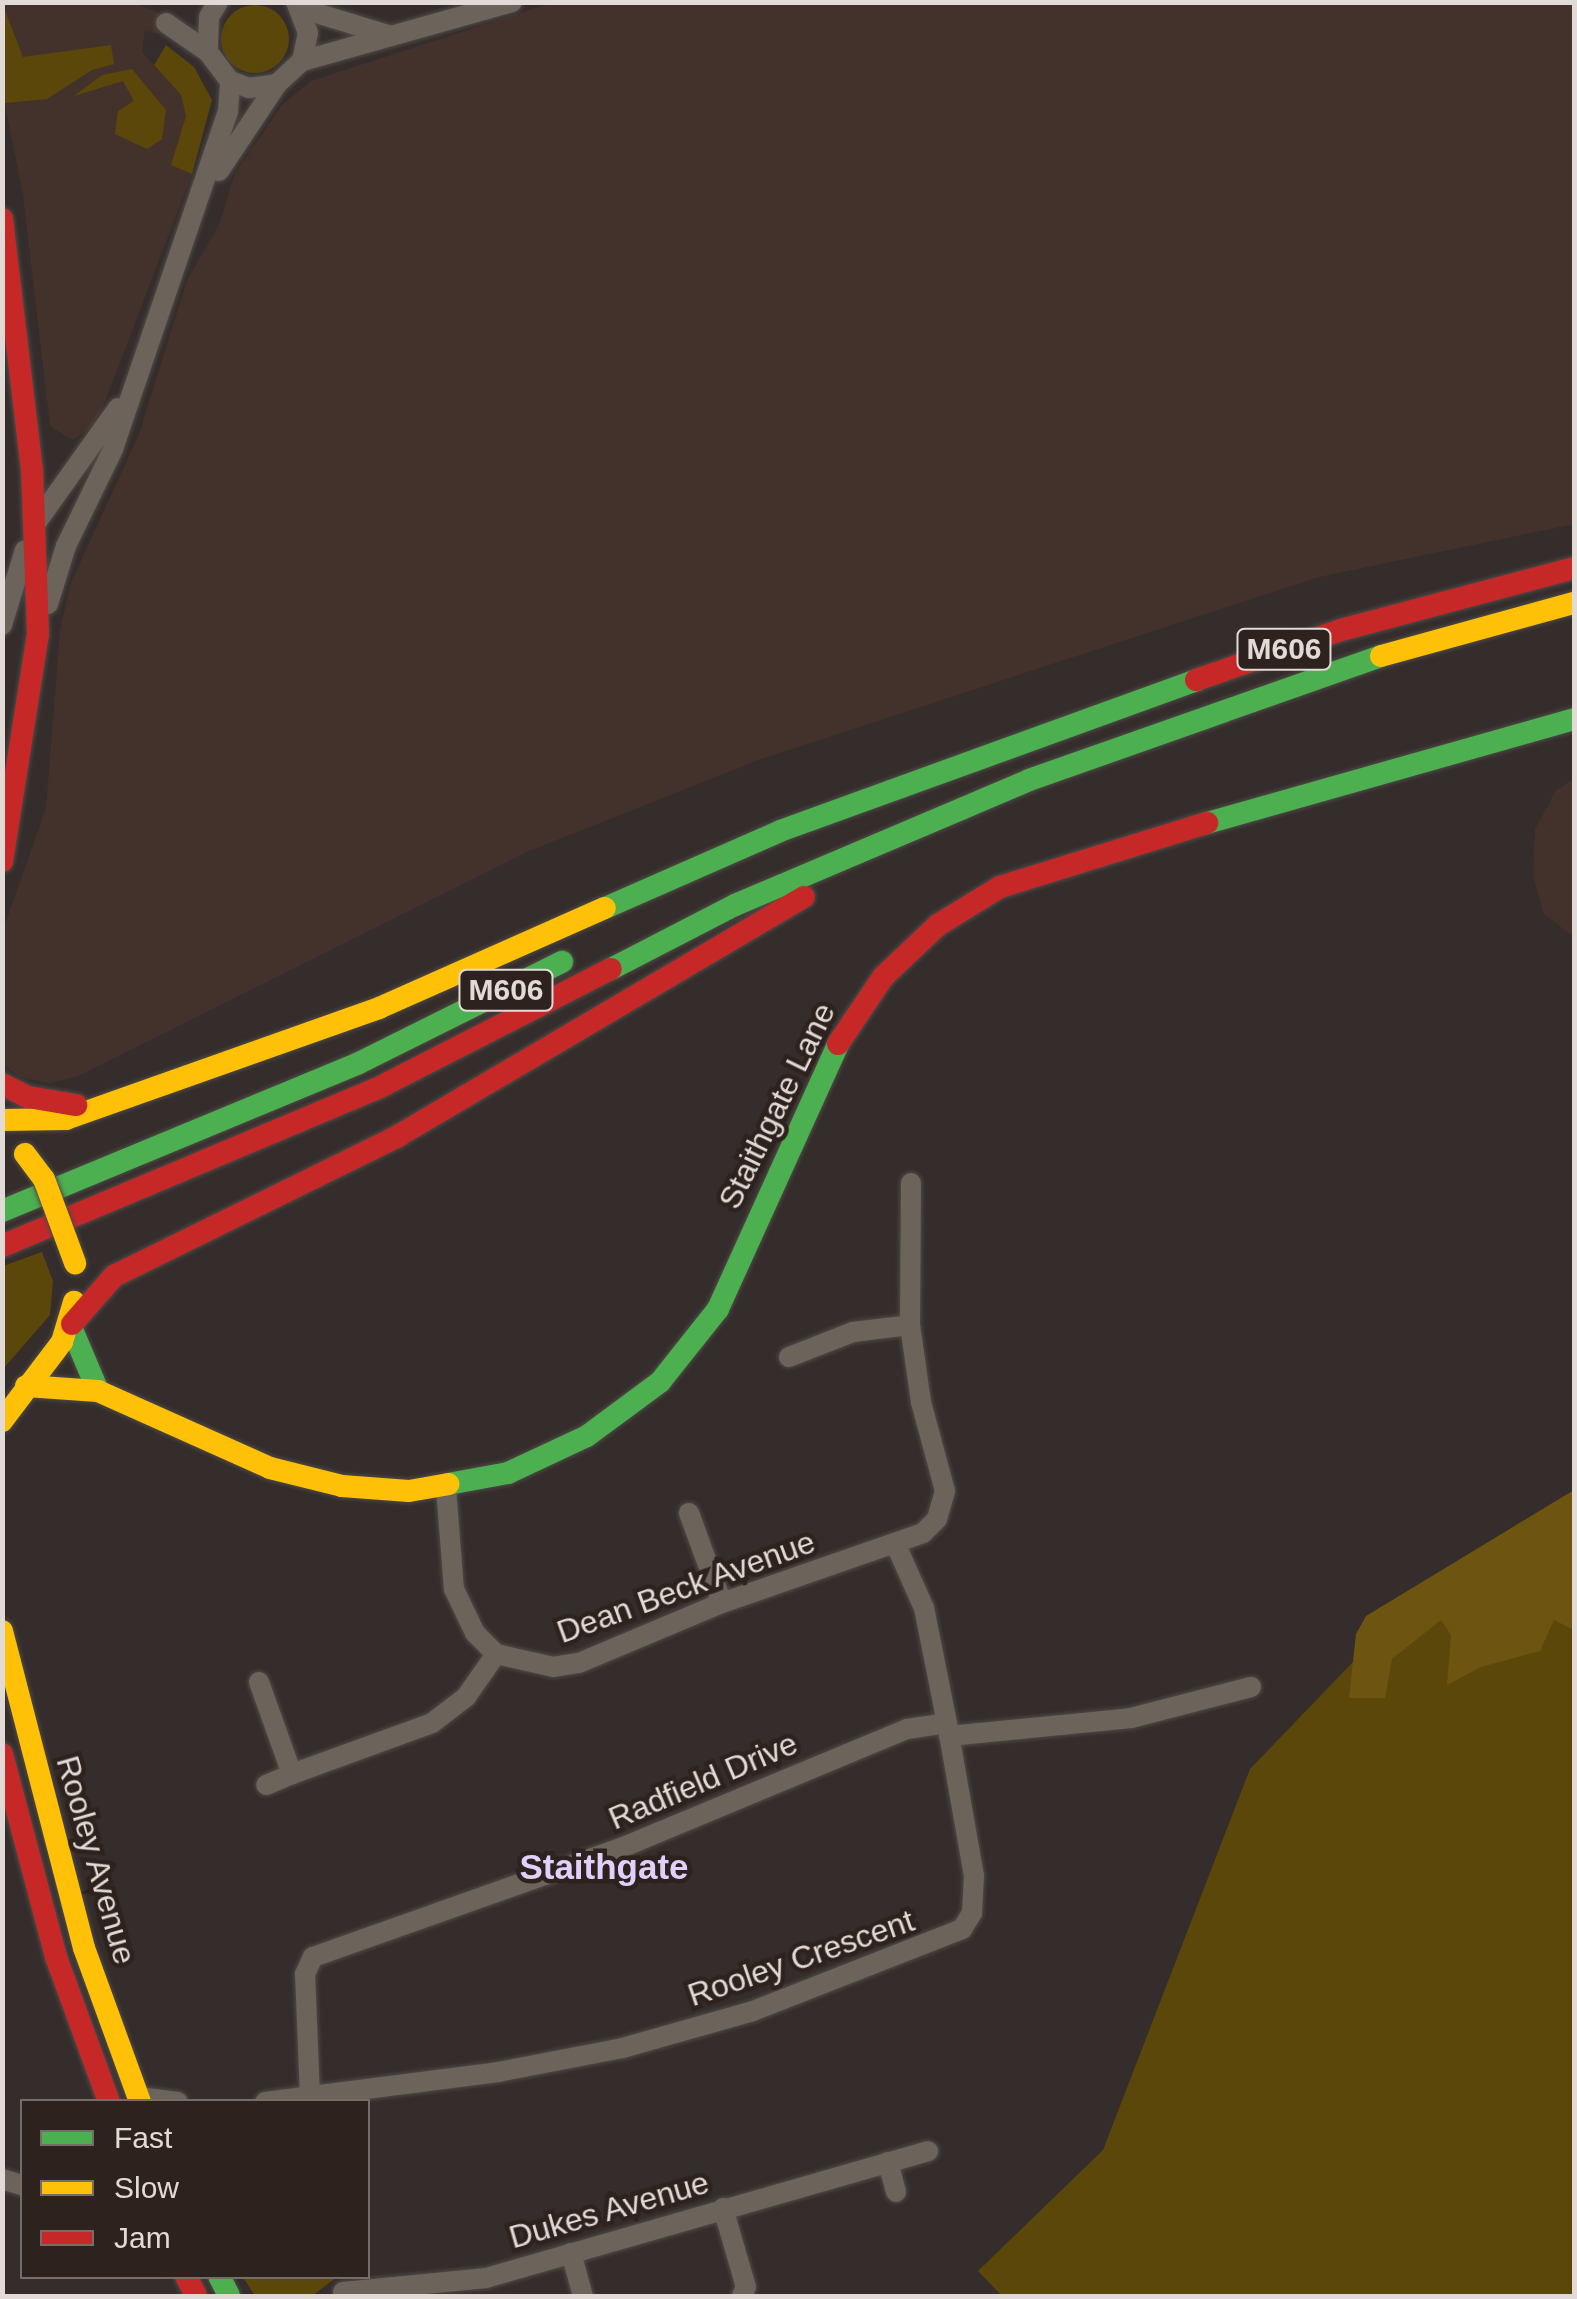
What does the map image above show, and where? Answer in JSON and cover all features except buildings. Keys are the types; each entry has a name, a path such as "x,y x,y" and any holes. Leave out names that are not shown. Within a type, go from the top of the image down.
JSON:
{"main road":[{"path":"2,220 36,524 38,634 2,861"},
{"name":"M606","path":"2,1120 50,1122 380,1008 780,832 1000,747 1342,630 1574,568"},
{"name":"M606","path":"2,1246 382,1086 735,905 1211,710 1574,603"},
{"name":"Staithgate Lane","path":"26,1386 98,1390 311,1480 376,1490 446,1488 508,1473 587,1436 660,1382 718,1309 839,1042 884,977 938,925 1000,888 1070,862 1574,719"},
{"name":"M606","path":"702,893 1000,747"},
{"name":"M606","path":"71,1325 114,1276 398,1136 886,845"},
{"name":"M606","path":"2,1212 343,1070 580,953"},
{"name":"M606","path":"2,1084 28,1098 94,1107"},
{"path":"2,1129 44,1179 75,1263 71,1325 98,1390"},
{"path":"4,1413 71,1325"},
{"name":"Rooley Avenue","path":"2,1632 84,1948 139,2099"},
{"name":"Rooley Avenue","path":"2,1754 56,1957 108,2099"}],"street":[{"path":"175,263 228,153 277,84 302,61 400,37 512,2"},
{"path":"298,5 400,37"},
{"path":"298,5 308,32 302,61"},
{"path":"208,52 214,10 166,23 208,52 230,81 249,88 277,84"},
{"path":"38,634 66,546 114,448 228,112 230,81"},
{"path":"2,625 36,524 83,466 134,381"},
{"name":"Dean Beck Avenue","path":"496,1654 553,1667 579,1663 722,1603 896,1545 938,1518 946,1491 921,1402 910,1325 911,1183"},
{"path":"789,1357 853,1332 910,1325"},
{"path":"266,1785 432,1723 466,1697 496,1654 475,1633 454,1589 446,1488"},
{"path":"689,1513 722,1603"},
{"name":"Rooley Crescent","path":"292,2099 623,2048 753,2011 946,1940 972,1913 974,1892 924,1608 896,1545"},
{"path":"259,1682 292,1774"},
{"name":"Radfield Drive","path":"310,2097 306,1974 313,1957 622,1848 908,1729 1131,1718 1252,1686"},
{"name":"Dukes Avenue","path":"343,2292 416,2290 486,2278 928,2151"},
{"path":"888,2162 896,2192"},
{"path":"723,2208 746,2287 742,2296"},
{"path":"570,2254 584,2296"}],"shaded area":[{"path":"2,3 135,3 161,14 159,34 145,30 142,52 181,95 186,116 172,164 192,174 104,404 93,426 73,440 50,426 23,195 4,100"},
{"path":"2,3 23,57 111,45 114,64 92,70 47,99 5,103"},
{"path":"551,3 1574,3 1574,524 1319,577 761,759 529,851 76,1077 49,1083 20,1077 3,1064 2,933 46,808 60,631 70,585 139,434 187,280 219,225 235,173 282,105 311,81"},
{"path":"255,5 279,15 289,39 279,63 255,73 231,63 221,39 231,15"},
{"path":"166,45 194,67 212,100 192,174 171,165 186,116 181,95 154,65"},
{"path":"132,69 166,110 162,139 147,149 115,134 118,111 134,101 123,81 74,96 102,75"},
{"path":"1574,778 1574,937 1544,914 1533,876 1535,829 1556,791"},
{"path":"42,1252 53,1281 50,1315 3,1369 3,1266"},
{"path":"1574,1490 1574,1630 1554,1620 1540,1651 1481,1667 1447,1685 1451,1635 1441,1620 1392,1659 1385,1698 1349,1698 1356,1634 1366,1616"},
{"path":"1574,1511 1574,2296 1002,2296 978,2271 1103,2150 1250,1769 1377,1637"},
{"path":"244,2279 334,2279 312,2296 255,2296"}],"traffic: fast":[{"path":"611,969 735,905 1029,780 1381,656"},
{"path":"605,908 780,831 1196,680"},
{"path":"1207,823 1574,719"},
{"path":"2,1211 359,1063 562,962"},
{"path":"448,1484 508,1473 587,1436 660,1382 718,1309 838,1044"},
{"path":"71,1327 98,1391"},
{"path":"220,2279 229,2296"}],"traffic: slow":[{"path":"1381,656 1574,603"},
{"path":"2,1120 66,1119 379,1008 605,908"},
{"path":"25,1154 44,1179 75,1263"},
{"path":"2,1421 62,1342 74,1302"},
{"path":"26,1386 98,1391 270,1468 342,1486 409,1491 448,1484"},
{"path":"2,1631 84,1948 139,2099"}],"traffic: jam":[{"path":"2,219 32,470 38,634 2,861"},
{"path":"1196,680 1341,630 1574,568"},
{"path":"838,1044 883,977 938,925 1000,887 1207,823"},
{"path":"72,1324 114,1276 398,1136 804,897"},
{"path":"2,1246 382,1086 611,969"},
{"path":"2,1084 28,1097 76,1105"},
{"path":"2,1754 56,1957 108,2099"},
{"path":"188,2279 196,2296"}],"district":[{"name":"Staithgate","path":"604,1867"}]}
